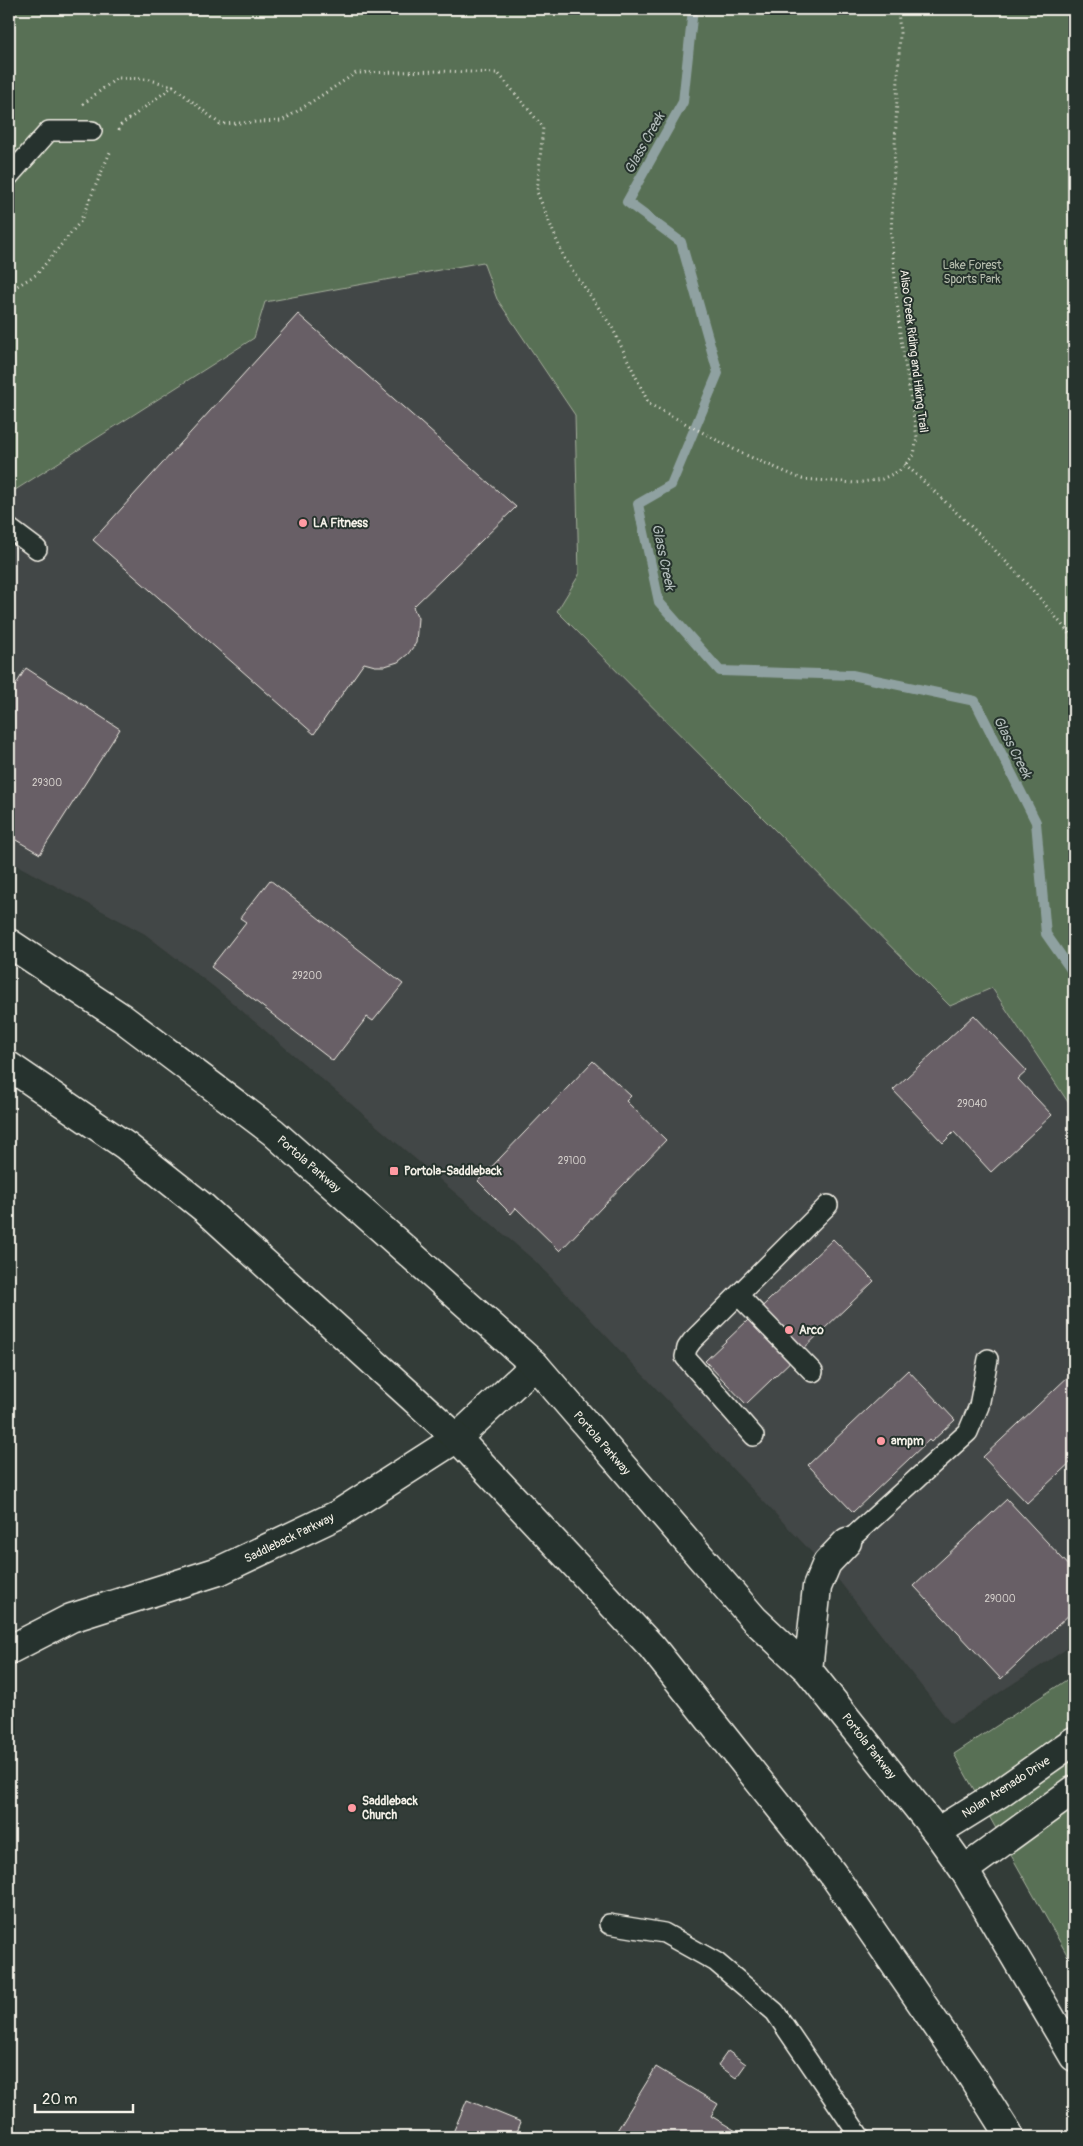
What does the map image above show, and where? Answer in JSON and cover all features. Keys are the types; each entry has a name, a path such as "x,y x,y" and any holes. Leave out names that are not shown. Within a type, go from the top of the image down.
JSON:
{"main road":[{"name":"Portola Parkway","path":"9,944 40,962 122,1018 273,1132 535,1365 754,1619 808,1670 937,1832 964,1870 1074,2057"},
{"path":"9,1066 126,1146 204,1208 457,1438 652,1647 832,1873 971,2075 1010,2137"},
{"name":"Saddleback Parkway","path":"9,1650 71,1618 219,1571 337,1515 457,1438 535,1365"},
{"path":"808,1670 817,1588 827,1563 846,1542"},
{"name":"Nolan Arenado Drive","path":"937,1832 1000,1793 1074,1741"},
{"path":"964,1870 1074,1790"}],"lane":[{"path":"9,176 48,131 92,130"},
{"path":"9,528 37,549"},
{"path":"754,1436 684,1357 692,1341 828,1206"},
{"path":"738,1294 813,1372"},
{"path":"846,1542 968,1432 979,1406 988,1358"},
{"path":"609,1924 664,1933 716,1962 775,2012 860,2137"}],"path":[{"name":"Aliso Creek Riding and Hiking Trail","path":"173,86 220,124 282,121 356,73 441,71 498,73 543,127 537,192 564,258 612,327 649,404 741,453 802,479 855,483 882,479 899,471 914,455 916,438 900,333 891,235 900,33 898,9"},
{"path":"48,131 117,78 147,79 173,86"},
{"path":"118,135 121,126 173,86"},
{"path":"9,291 37,274 80,222 114,144"},
{"path":"905,464 992,546 1027,582 1074,640"}],"shaded area":[{"path":"483,261 497,299 575,415 579,575 992,988 1074,1111 1074,1644 951,1724 840,1582 535,1261 214,987 145,934 9,861 9,494 254,338 265,302"}],"green space":[{"name":"Lake Forest Sports Park","path":"9,9 1074,9 1074,1111 992,988 950,1006 557,611 579,575 575,415 497,299 483,262 265,302 254,338 9,494"},
{"path":"1074,1675 1074,1967 954,1754"}],"building":[{"name":"LA Fitness","path":"298,314 516,507 413,607 418,618 416,643 408,654 398,662 385,666 364,663 314,734 93,540"},
{"path":"26,668 120,729 40,854 9,836 9,696"},
{"path":"270,880 403,984 373,1021 367,1017 333,1061 211,967 246,922 240,918"},
{"path":"974,1015 1027,1071 1018,1079 1052,1115 991,1172 954,1132 943,1143 893,1090"},
{"path":"593,1061 631,1096 626,1101 666,1140 560,1251 516,1208 511,1214 478,1181"},
{"path":"833,1239 874,1281 746,1404 705,1361"},
{"name":"ampm","path":"908,1370 955,1420 931,1442 929,1440 853,1512 808,1465"},
{"path":"1072,1373 1074,1375 1074,1459 1027,1503 983,1457"},
{"path":"1007,1499 1074,1571 1074,1610 1001,1679 914,1586"},
{"path":"728,2051 746,2064 736,2078 718,2065"},
{"path":"656,2067 718,2104 711,2116 746,2137 613,2137"},
{"path":"467,2100 521,2122 515,2137 451,2137"}],"waterway":[{"name":"Glass Creek","path":"693,9 683,102 627,202 681,242 718,373 671,485 638,504 659,602 720,671 852,675 975,701 1036,822 1046,934 1074,974"}],"place":[{"name":"LA Fitness","path":"303,523"},
{"name":"Portola-Saddleback","path":"394,1171"},
{"name":"Arco","path":"789,1330"},
{"name":"ampm","path":"881,1441"},
{"name":"Saddleback Church","path":"352,1808"}]}
